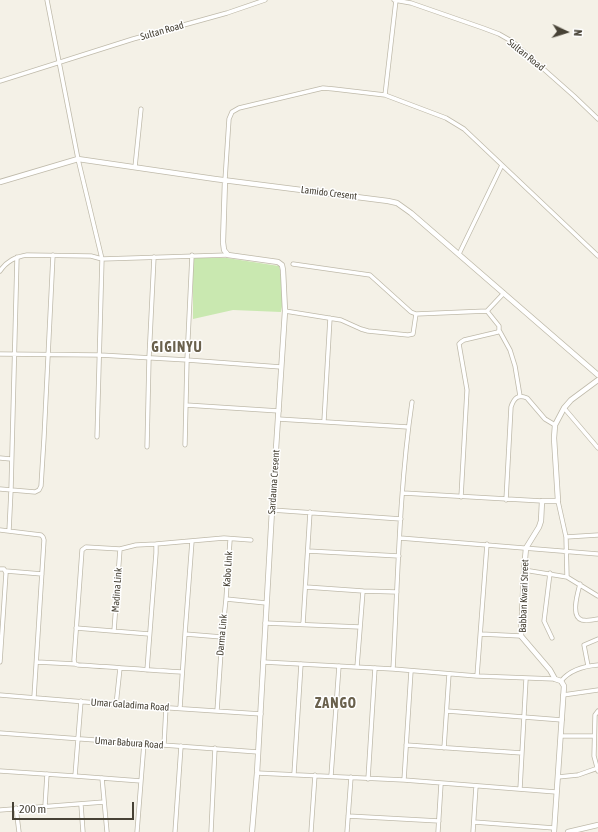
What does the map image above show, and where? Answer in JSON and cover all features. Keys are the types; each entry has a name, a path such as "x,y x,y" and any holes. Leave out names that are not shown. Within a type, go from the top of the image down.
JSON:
{"street":[{"path":"46,0 60,62 78,159 102,259 97,437"},
{"name":"Sultan Road","path":"0,81 133,39 226,13 265,0"},
{"path":"386,95 395,0"},
{"name":"Sultan Road","path":"395,0 411,3 483,28 499,34 513,42 598,119"},
{"path":"228,255 224,250 223,242 229,119 232,112 239,108 323,88 386,95 439,115 456,124 464,129 598,256"},
{"path":"135,167 141,109"},
{"name":"Lamido Cresent","path":"0,182 78,159 397,203 408,210 598,376"},
{"path":"459,254 502,165"},
{"path":"1,269 17,257 27,255 91,256 102,259 228,255"},
{"path":"185,445 192,255"},
{"name":"Sardauna Cresent","path":"228,255 278,262 282,265 284,270 285,311 266,602 261,714 252,832"},
{"path":"0,488 35,492 39,490 41,486 53,256"},
{"path":"9,531 17,257"},
{"path":"147,447 149,358 154,257"},
{"path":"293,264 370,275 410,312 416,314 487,311 504,293"},
{"path":"285,311 341,320 368,331 411,335 413,334 416,314"},
{"path":"487,311 499,326 499,330 510,350 520,396"},
{"path":"324,421 330,318"},
{"path":"461,496 467,390 459,344 464,340 498,332 499,330"},
{"path":"0,354 100,355 281,367"},
{"path":"567,577 566,537 558,501 554,438 555,425 564,408 579,393 598,380"},
{"path":"506,500 511,407 513,400 520,396 527,398 546,419 555,425"},
{"path":"393,669 401,519 408,427 412,402"},
{"path":"186,405 279,412"},
{"path":"564,408 598,448"},
{"path":"278,419 408,427"},
{"path":"0,458 11,459"},
{"path":"403,493 542,502 558,501"},
{"name":"Babban Kwari Street","path":"542,502 541,521 539,527 526,548 521,636 550,670 555,679"},
{"path":"272,510 401,519"},
{"path":"303,624 310,512"},
{"path":"0,530 41,535 43,537 34,697"},
{"path":"566,537 598,536"},
{"path":"75,664 74,660 82,550 86,547 120,549 136,546 224,538 230,540 251,540"},
{"path":"400,538 598,554"},
{"name":"Kabo Link","path":"226,599 230,540"},
{"path":"180,708 192,541"},
{"path":"147,670 156,544"},
{"path":"478,676 487,544"},
{"name":"Madina Link","path":"114,631 120,549"},
{"path":"308,551 399,556"},
{"path":"0,569 6,571 42,574"},
{"path":"524,570 550,573 567,577 598,596"},
{"path":"0,662 2,602 6,571"},
{"path":"550,573 544,621 545,626 552,638"},
{"path":"580,584 575,602 579,618 582,620 598,619"},
{"path":"306,587 397,592"},
{"path":"357,667 363,591"},
{"path":"226,599 266,602"},
{"name":"Darma Link","path":"217,711 226,599"},
{"path":"265,622 360,627"},
{"path":"76,628 149,634"},
{"path":"185,634 222,637"},
{"path":"480,634 521,636"},
{"path":"588,666 584,645 598,639"},
{"path":"37,662 182,672"},
{"path":"263,662 411,670 526,679 555,679 561,681 564,686 554,830 474,822"},
{"path":"294,774 301,664"},
{"path":"561,681 567,674 588,666 598,665"},
{"path":"331,776 339,666"},
{"path":"116,704 120,668"},
{"path":"368,779 375,668"},
{"path":"404,780 411,670"},
{"path":"444,748 449,674"},
{"path":"520,789 526,679"},
{"path":"563,695 598,690"},
{"name":"Umar Galadima Road","path":"0,695 261,714"},
{"path":"75,776 81,701"},
{"path":"164,745 166,707"},
{"path":"598,710 595,715 596,727 594,736 595,760 598,771"},
{"path":"447,711 562,720"},
{"name":"Umar Babura Road","path":"0,734 258,752"},
{"path":"561,736 594,736"},
{"path":"136,832 144,743"},
{"path":"406,745 522,753"},
{"path":"175,832 181,746"},
{"path":"211,832 215,748"},
{"path":"558,777 578,774 598,768"},
{"path":"0,771 141,781"},
{"path":"257,773 404,780 556,792"},
{"path":"45,806 47,774"},
{"path":"311,832 314,775"},
{"path":"102,778 107,832"},
{"path":"348,832 351,778"},
{"path":"438,832 441,784"},
{"path":"473,832 476,786"},
{"path":"0,810 104,802"},
{"path":"81,804 83,832"},
{"path":"16,808 19,832"},
{"path":"348,816 439,821"},
{"path":"568,832 598,825"}],"green space":[{"path":"193,258 227,258 279,266 283,289 281,312 233,310 193,319"}],"district":[{"name":"GIGINYU","path":"177,348"},
{"name":"ZANGO","path":"336,704"}]}
